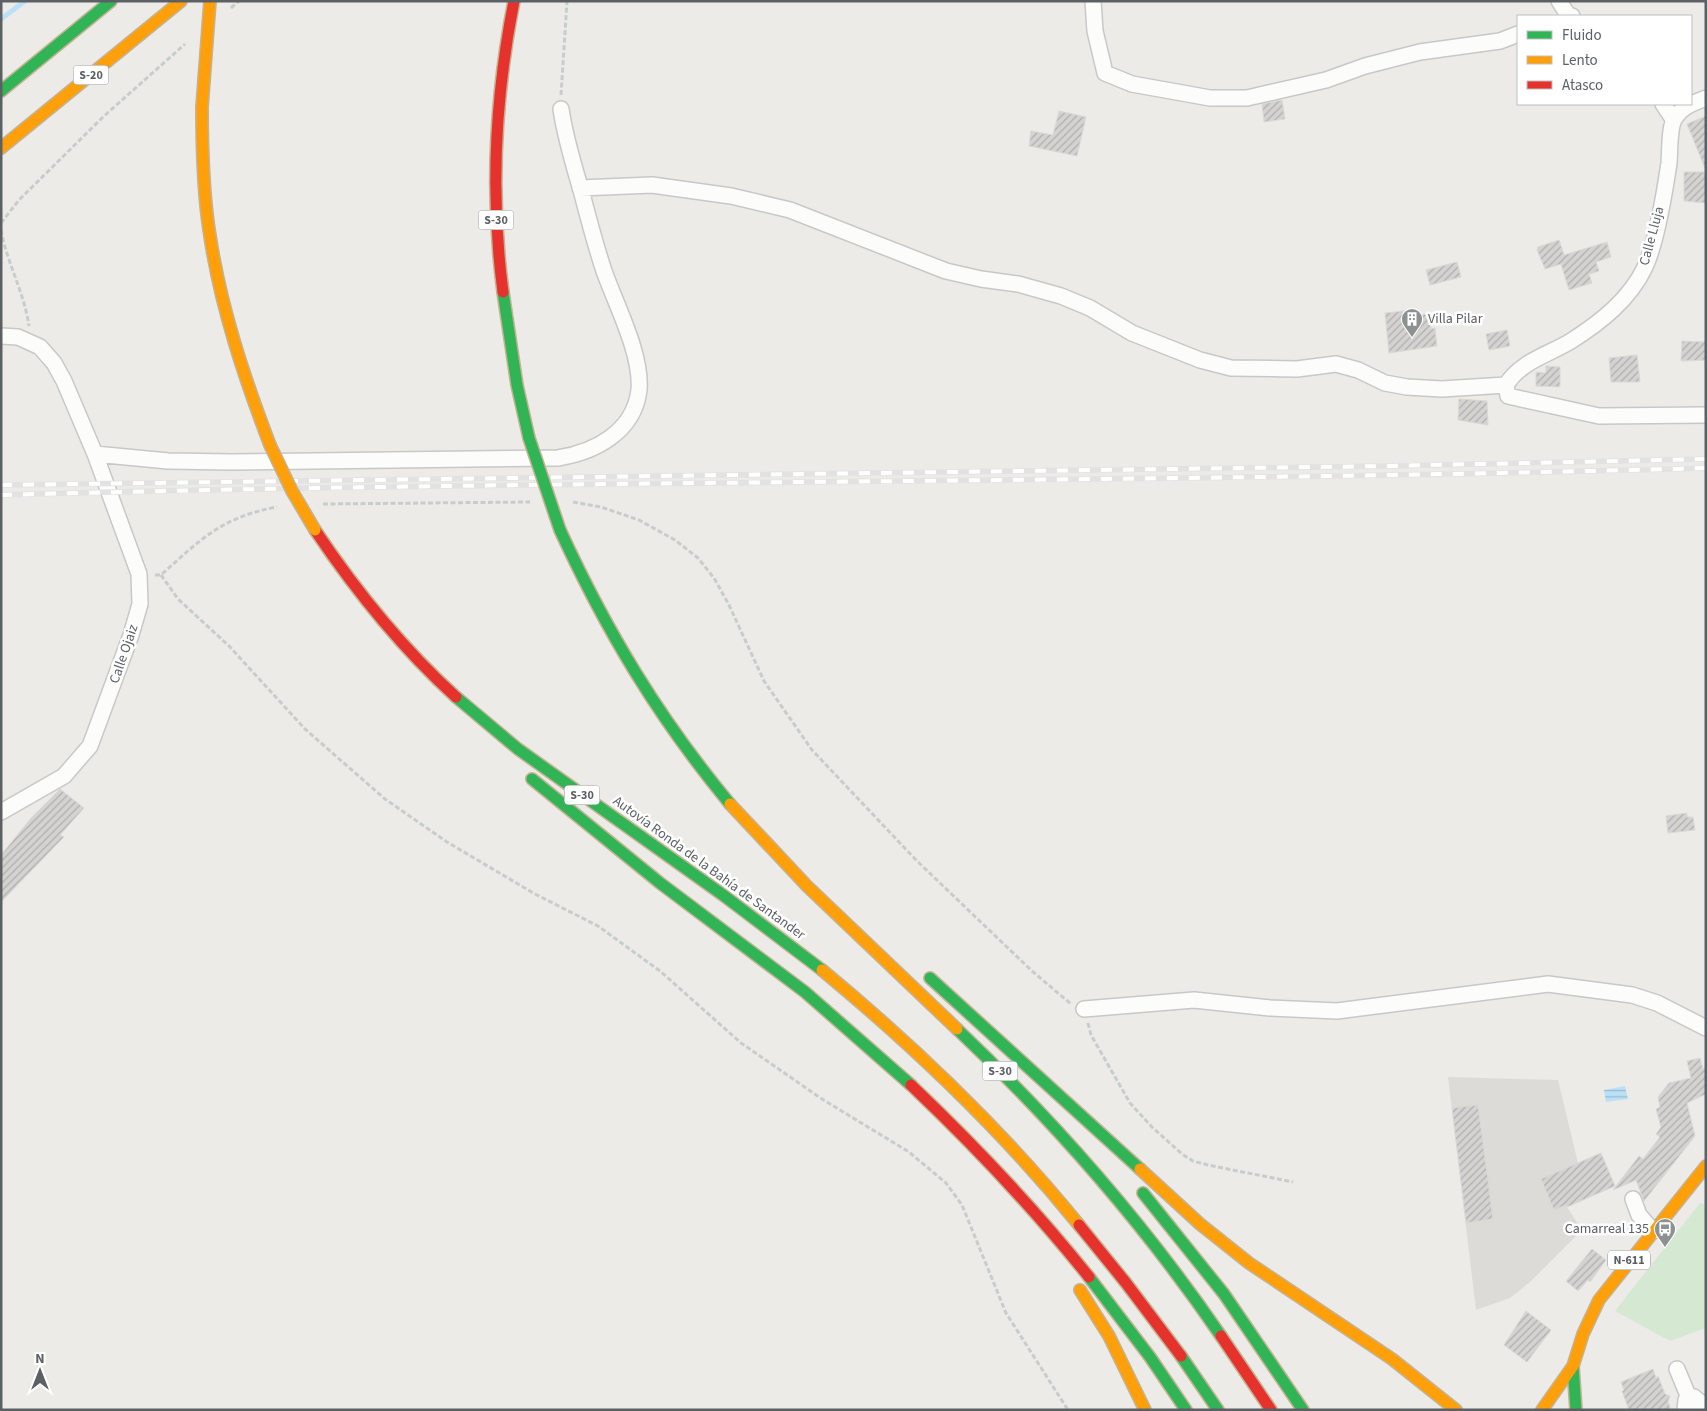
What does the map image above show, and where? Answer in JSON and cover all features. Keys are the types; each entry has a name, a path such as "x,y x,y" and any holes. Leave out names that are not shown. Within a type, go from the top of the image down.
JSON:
{"highway":[{"path":"1,91 111,1"},
{"name":"S-20","path":"1,148 181,1"},
{"name":"Autovía Ronda de la Bahía de Santander","path":"210,1 202,77 207,212 217,272 234,343 270,445 292,491 315,530 353,584 411,653 475,715 533,760 692,872 799,952 869,1009 935,1070 1004,1138 1087,1232 1142,1302 1218,1410"},
{"name":"S-30","path":"514,1 505,52 496,140 496,228 505,318 512,362 529,438 560,530 599,613 621,653 654,705 695,762 784,862 977,1048 1070,1144 1129,1213 1184,1283 1271,1410"},
{"path":"353,584 389,636 457,714"},
{"path":"695,762 804,865"},
{"path":"526,775 846,1025 907,1081 992,1165 1090,1278 1151,1359 1186,1410"},
{"path":"922,970 1007,1050 1075,1109 1168,1197 1200,1224 1249,1263 1392,1359 1456,1410"},
{"path":"1007,1050 1125,1172"},
{"path":"992,1165 1064,1266"},
{"name":"N-611","path":"1542,1410 1573,1366 1583,1334 1600,1300 1706,1166"},
{"path":"1136,1184 1230,1301 1303,1410"},
{"path":"1073,1279 1109,1336 1145,1410"},
{"name":"N-611","path":"1573,1366 1576,1410"}],"street":[{"path":"1093,1 1095,31 1105,73 1132,84 1210,98 1247,98 1326,80 1365,66 1420,52 1500,41 1517,34"},
{"path":"1559,1 1567,15"},
{"path":"1692,104 1706,98"},
{"path":"1664,105 1673,119 1688,105"},
{"path":"95,454 168,461 231,462 558,458 581,454 598,447 617,433 629,418 636,404 639,376 631,343 603,269 566,140 561,109"},
{"name":"Calle Lluja","path":"1506,386 1523,366 1570,341 1620,304 1635,285 1646,266 1659,214 1669,162 1673,119"},
{"path":"580,188 652,185 731,196 790,210 946,271 981,279 1018,284 1061,296 1090,308 1132,333 1200,360 1231,368 1298,369 1336,364 1371,375 1385,383 1406,387 1442,389 1506,386 1508,396 1599,416 1706,415"},
{"path":"1,336 31,341"},
{"name":"Calle Ojaiz","path":"1,812 64,776 90,746 131,636 140,604 139,574 95,454 64,381 54,363 40,347 31,341"},
{"path":"1084,1009 1194,1000 1270,1008 1337,1011 1548,984 1632,995 1658,1003 1706,1028"},
{"path":"1633,1199 1639,1215 1653,1231"},
{"path":"1677,1369 1687,1404 1698,1399 1701,1403 1700,1410"}],"path":[{"path":"224,13 239,1"},
{"path":"561,109 567,1"},
{"path":"1,223 18,200 103,117 188,42"},
{"path":"1,230 4,245 28,316 31,341"},
{"path":"313,504 536,502"},
{"path":"565,502 601,506 639,520 675,540 698,558 714,578 725,598 764,681 812,750 910,854 1032,971 1067,1002 1084,1009 1091,1035 1130,1103 1152,1127 1182,1154 1193,1161 1294,1182"},
{"path":"285,506 257,512 225,523 203,537 161,575 178,599 229,646 333,755 385,798 447,842 535,894 598,926 660,972 741,1043 822,1099 909,1152 946,1183 962,1205 1006,1313 1068,1410"}],"shaded area":[{"path":"1448,1077 1558,1080 1578,1163 1553,1174 1567,1207 1582,1230 1530,1282 1510,1298 1476,1310"}],"green space":[{"path":"1700,1203 1703,1203 1706,1211 1706,1328 1670,1341 1615,1311"}],"water":[{"path":"1625,1086 1628,1099 1606,1102 1604,1090"}],"building":[{"path":"1282,100 1285,119 1264,122 1262,104"},
{"path":"1059,111 1086,117 1077,156 1029,146 1031,131 1053,135"},
{"path":"1706,116 1706,168 1705,168 1687,124"},
{"path":"1684,172 1706,172 1706,203 1684,201"},
{"path":"1559,240 1564,255 1607,242 1611,257 1596,262 1599,271 1589,274 1592,283 1569,290 1561,264 1545,269 1537,250 1538,247"},
{"path":"1457,262 1461,277 1430,285 1426,270"},
{"name":"Villa Pilar","path":"1404,311 1405,316 1430,314 1431,329 1435,328 1437,346 1389,353 1385,313"},
{"path":"1507,330 1510,346 1489,350 1486,334"},
{"path":"1682,341 1706,342 1706,360 1681,361"},
{"path":"1637,355 1640,382 1611,382 1609,358"},
{"path":"1546,366 1560,367 1560,387 1536,386 1536,372 1546,373"},
{"path":"1459,399 1487,401 1488,425 1458,420"},
{"path":"60,789 84,808 60,835 64,837 1,902 1,855 32,817"},
{"path":"1687,813 1687,817 1693,817 1695,830 1668,833 1666,816"},
{"path":"1700,1058 1703,1069 1706,1068 1706,1094 1687,1103 1695,1136 1644,1201 1636,1180 1613,1190 1639,1156 1643,1159 1660,1137 1656,1134 1661,1127 1656,1109 1660,1107 1658,1097 1669,1083 1691,1078 1687,1061"},
{"path":"1478,1105 1493,1219 1466,1223 1452,1108"},
{"path":"1601,1153 1615,1186 1567,1207 1566,1205 1554,1210 1541,1179"},
{"path":"1592,1249 1606,1260 1590,1282 1588,1280 1578,1291 1566,1281"},
{"path":"1526,1311 1551,1330 1527,1362 1504,1345"},
{"path":"1653,1369 1665,1394 1670,1396 1668,1401 1671,1410 1629,1410 1622,1391 1624,1390 1621,1382"}],"waterway":[{"path":"1,19 25,1"}],"railway":[{"path":"1,485 1390,466 1706,459"},
{"path":"1,495 427,486 1280,477 1706,468"}],"traffic: fast":[{"path":"1,91 111,1"},
{"path":"503,292 517,385 529,438"},
{"path":"529,438 560,530"},
{"path":"560,530 596,604 636,673 680,739 730,804"},
{"path":"456,697 518,749 723,895 822,970"},
{"path":"532,779 660,883 805,992 911,1085"},
{"path":"930,978 1140,1169"},
{"path":"957,1029 1029,1101 1097,1176 1161,1254 1221,1336"},
{"path":"1143,1193 1224,1294 1303,1410"},
{"path":"1089,1277 1150,1357 1186,1410"},
{"path":"1181,1356 1218,1410"},
{"path":"1573,1366 1576,1410"}],"traffic: slow":[{"path":"1,148 181,1"},
{"path":"202,107 210,1"},
{"path":"202,107 204,188 220,289 234,342 270,445"},
{"path":"270,445 292,491 315,530"},
{"path":"730,804 807,886 957,1029"},
{"path":"822,970 891,1029 957,1091 1020,1156 1079,1225"},
{"path":"1542,1410 1573,1366 1583,1334 1599,1300 1706,1166"},
{"path":"1140,1169 1200,1224 1249,1263 1392,1359 1456,1410"},
{"path":"1080,1290 1109,1336 1145,1410"}],"traffic: jam":[{"path":"503,292 497,219 496,146 502,73 514,1"},
{"path":"315,530 363,597 398,639 456,697"},
{"path":"911,1085 1003,1178 1047,1226 1089,1277"},
{"path":"1079,1225 1181,1356"},
{"path":"1221,1336 1271,1410"}],"place":[{"name":"Villa Pilar","path":"1412,338"},
{"name":"Camarreal 135","path":"1665,1248"}]}
